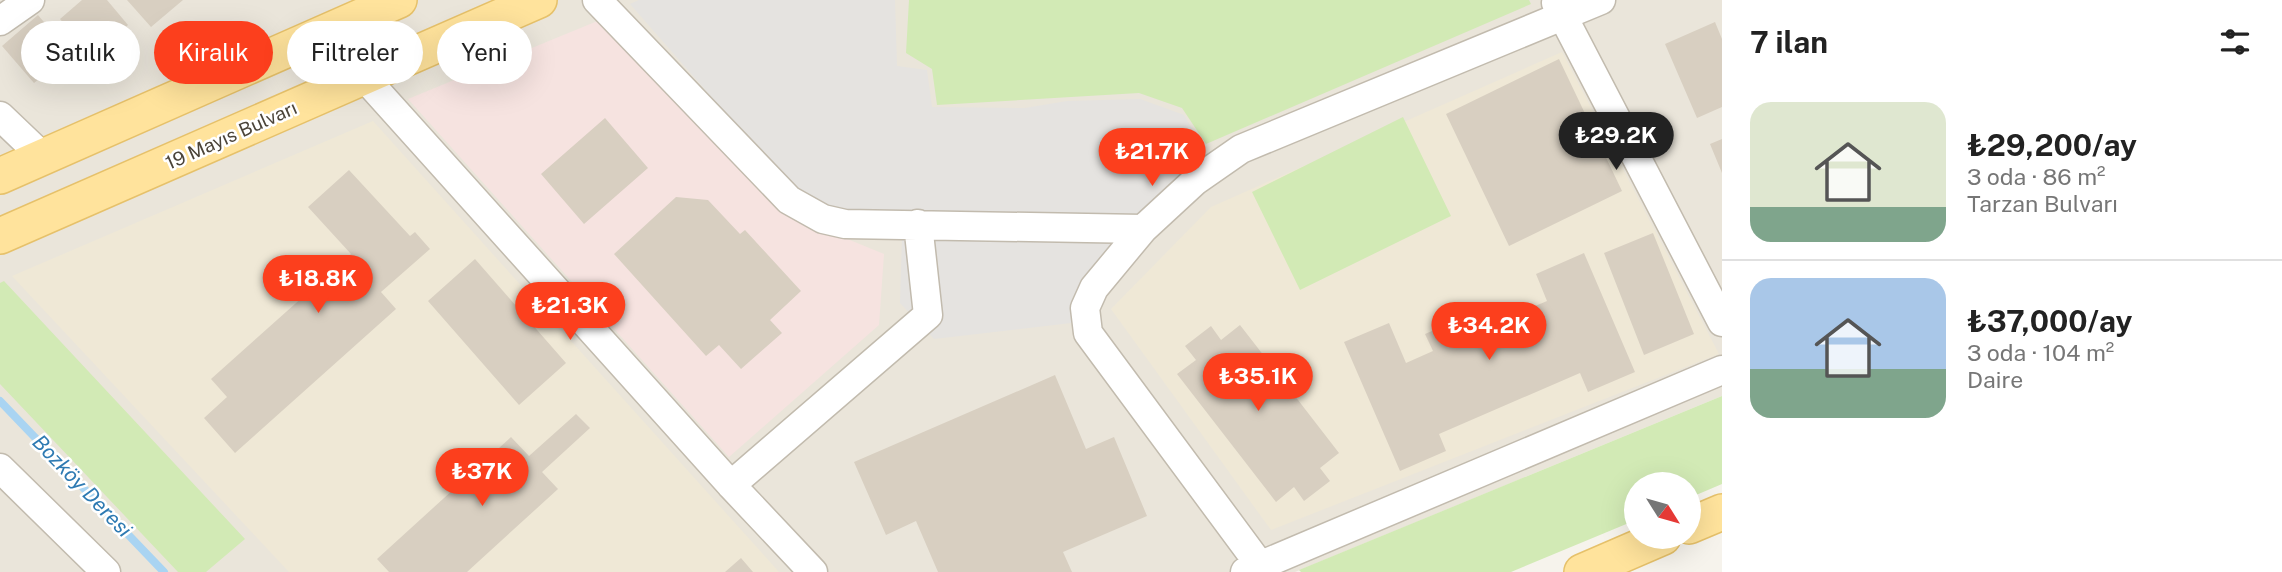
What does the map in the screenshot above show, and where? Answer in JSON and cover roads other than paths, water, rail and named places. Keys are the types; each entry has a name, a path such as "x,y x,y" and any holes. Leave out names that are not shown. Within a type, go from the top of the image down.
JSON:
{"main road":[{"path":"0,176 399,0"},
{"name":"19 Mayıs Bulvarı","path":"423,51 539,0"},
{"name":"19 Mayıs Bulvarı","path":"0,236 348,84"},
{"path":"1701,521 1722,512"},
{"path":"1582,572 1633,550"}],"street":[{"path":"0,21 30,0"},
{"path":"597,0 789,200 823,219 845,224 1143,229"},
{"path":"1601,0 1559,9 1241,149 1195,181 1143,229 1094,288 1085,308 1088,333 1257,570 1722,370"},
{"path":"1559,9 1722,322"},
{"path":"370,84 731,485 813,572"},
{"path":"0,116 43,157"},
{"path":"731,485 928,315 918,224"},
{"path":"0,468 106,572"}],"waterway":[{"name":"Bozköy Deresi","path":"0,401 164,572"}]}
